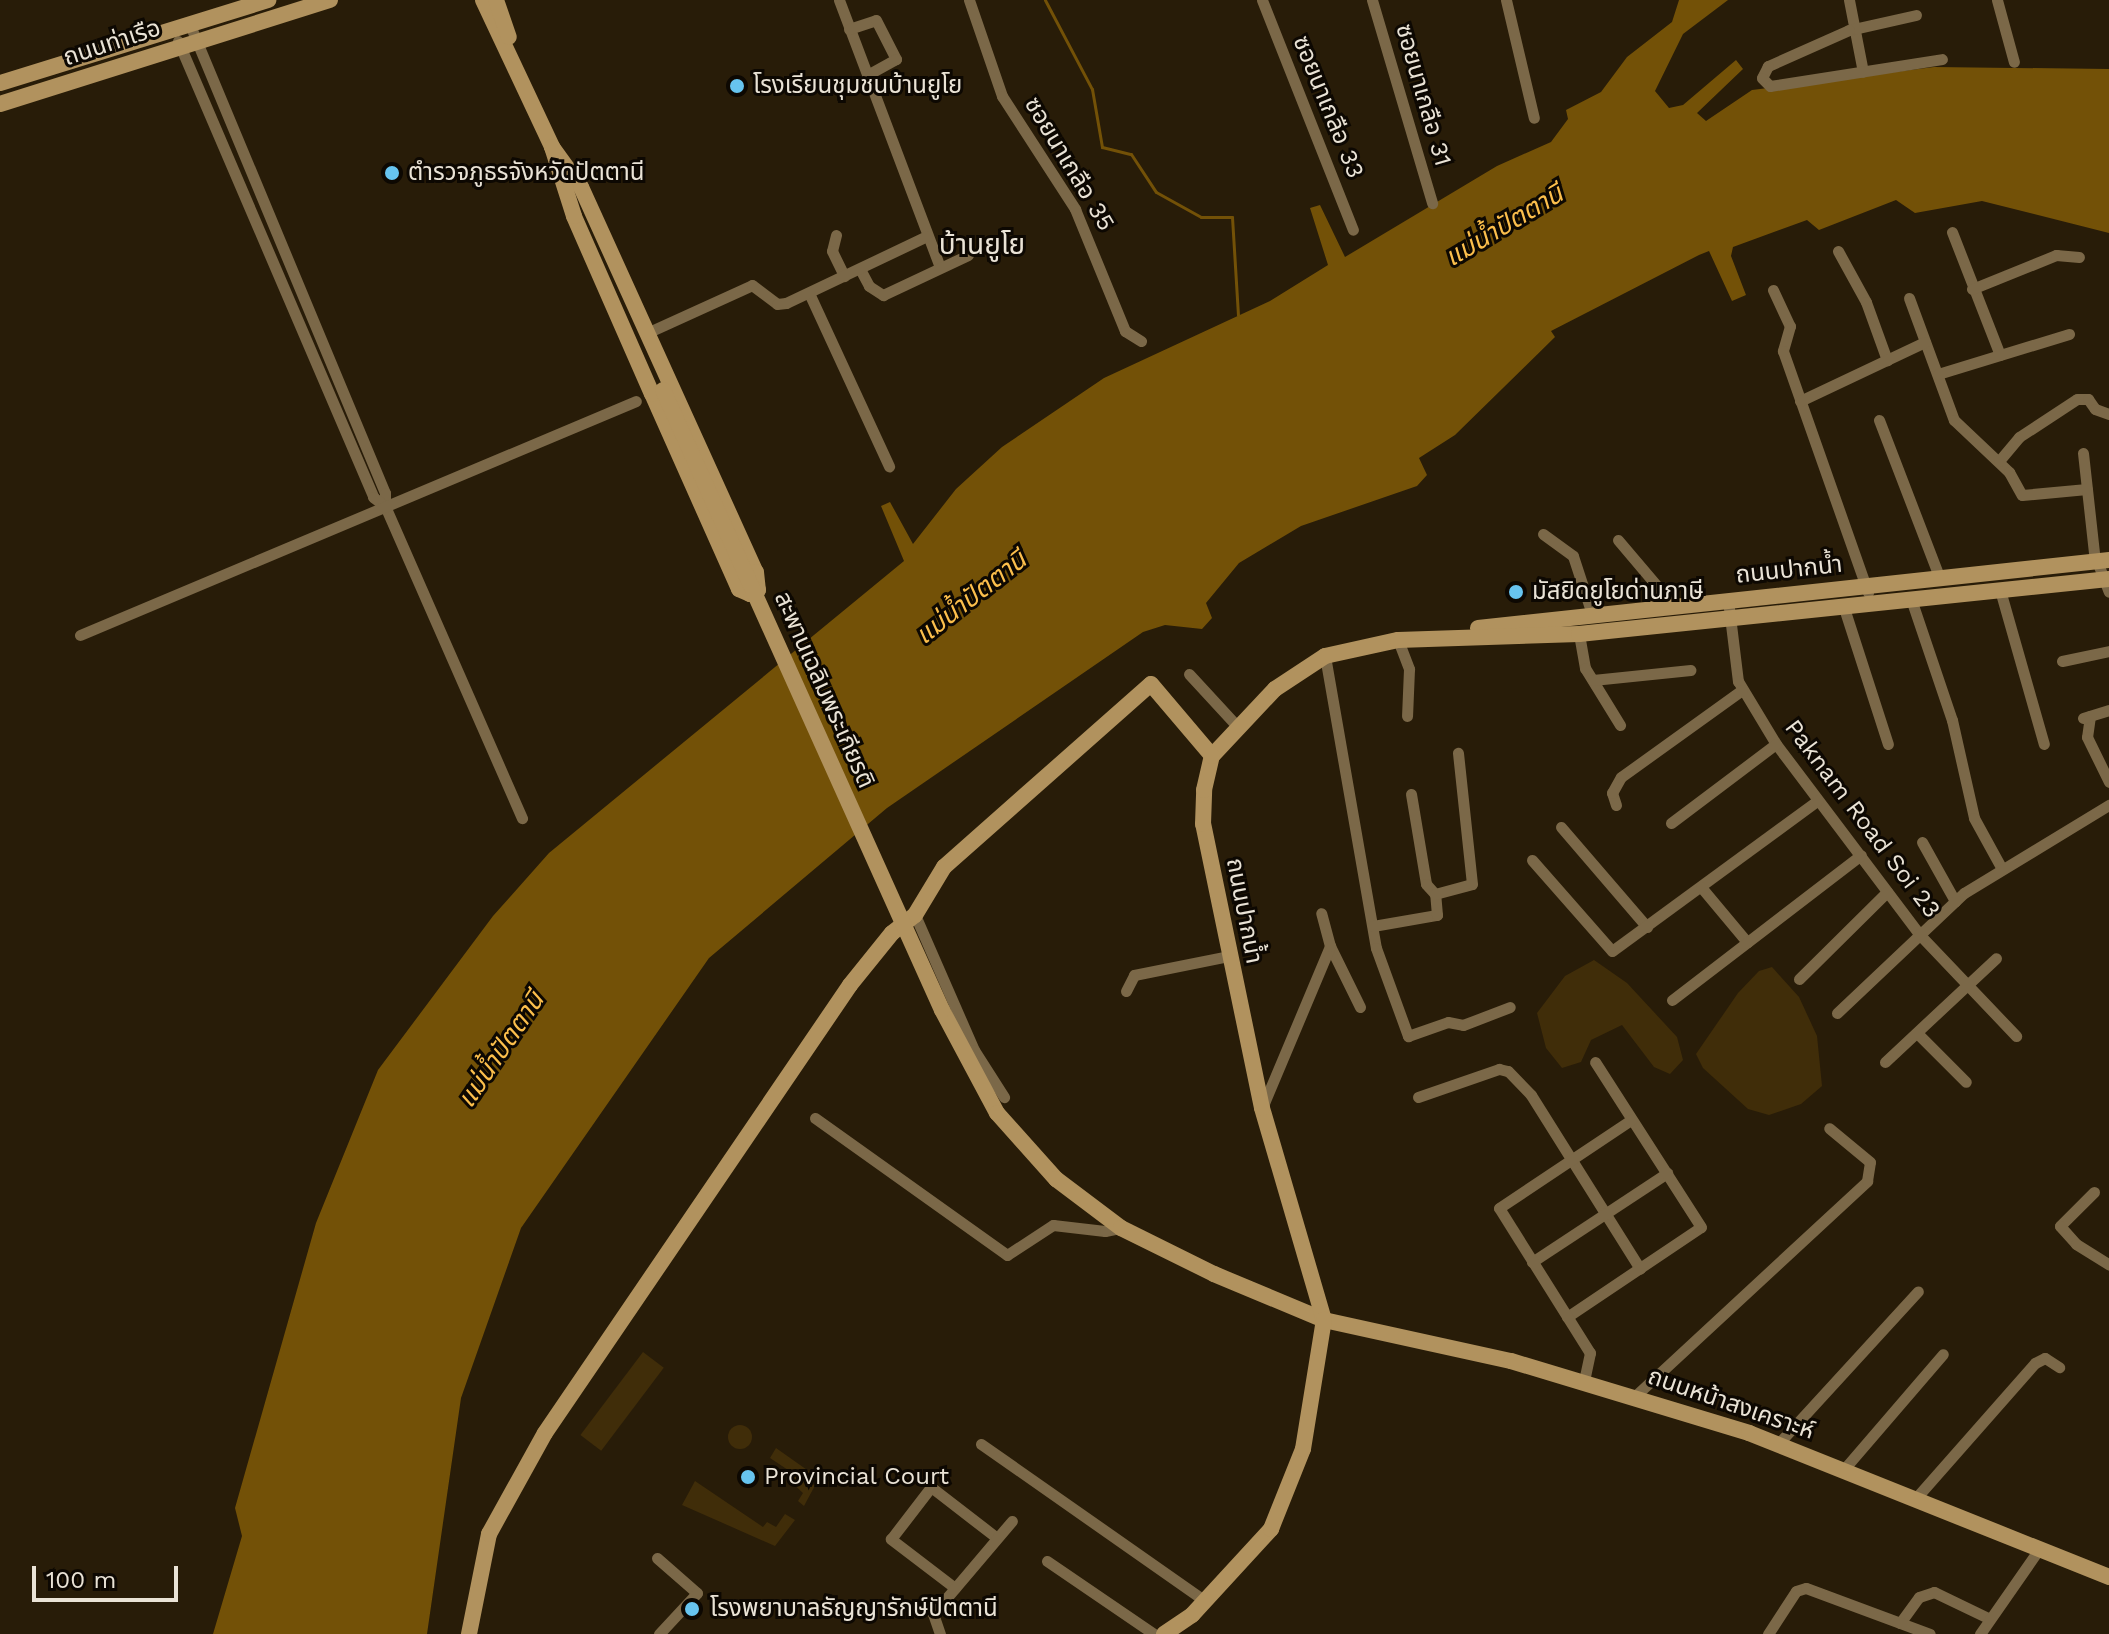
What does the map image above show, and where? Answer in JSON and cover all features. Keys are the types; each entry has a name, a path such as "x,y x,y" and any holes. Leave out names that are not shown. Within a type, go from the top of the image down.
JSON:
{"street":[{"name":"ถนนท่าเรือ","path":"0,83 265,0"},
{"name":"ถนนท่าเรือ","path":"0,104 330,0"},
{"path":"483,0 552,147 574,216 739,589 750,594 758,590 756,572 581,187 552,147"},
{"path":"496,0 511,55"},
{"path":"839,0 940,267"},
{"name":"ซอยนาเกลือ 35","path":"969,0 1002,96 1075,209 1125,331 1141,341"},
{"name":"ซอยนาเกลือ 33","path":"1262,0 1353,230"},
{"name":"ซอยนาเกลือ 31","path":"1372,0 1432,203"},
{"path":"1506,0 1534,118"},
{"path":"1849,0 1863,72"},
{"path":"1997,0 2014,62"},
{"path":"1916,15 1855,29 1768,66 1762,78 1770,86 1942,59"},
{"path":"849,29 876,20 896,59 867,75"},
{"path":"190,25 385,493 385,506 522,818"},
{"path":"173,31 373,497 385,506"},
{"name":"สะพานเฉลิมพระเกียรติ","path":"552,147 942,1010 997,1113 1056,1179 1121,1228"},
{"path":"1952,232 2000,355"},
{"path":"836,235 832,251 844,276"},
{"path":"649,332 752,285 780,305 927,236"},
{"path":"1838,251 1866,302 1887,360"},
{"path":"860,269 869,286 883,295 968,255"},
{"path":"1972,289 2056,255 2079,257"},
{"path":"1773,290 1790,326 1783,351 1867,586 1870,605"},
{"path":"809,293 889,466"},
{"path":"1909,298 1954,420 1999,461 2029,498 2087,489"},
{"path":"1938,374 2069,334"},
{"path":"1800,401 1925,342"},
{"path":"1999,461 2019,437 2077,399 2088,399 2095,409 2109,414"},
{"path":"80,635 636,401"},
{"path":"1879,420 1940,579"},
{"path":"2083,453 2106,584"},
{"path":"1543,534 1573,556 1592,614"},
{"path":"1618,540 1674,606"},
{"name":"ถนนปากน้ำ","path":"1427,638 1592,614 2100,561"},
{"name":"ถนนปากน้ำ","path":"1324,1320 1262,1108 1203,824 1204,790 1212,756 1236,725 1275,689 1325,656 1398,640 1579,634 1912,602 2000,590 2106,584"},
{"path":"2000,590 2044,744"},
{"name":"Paknam Road Soi 23","path":"1728,600 1742,690 1776,744 1919,934 2016,1036"},
{"path":"1912,602 1952,720 1974,818 2002,869"},
{"path":"1844,608 1888,744"},
{"path":"1579,634 1581,658 1620,725"},
{"path":"1398,640 1409,669 1407,716"},
{"path":"2062,661 2109,651"},
{"path":"1325,656 1376,948 1408,1036 1448,1022 1463,1025 1510,1007"},
{"path":"1593,680 1690,670"},
{"path":"1189,674 1236,725"},
{"path":"469,1634 489,1534 545,1433 863,968 915,915 944,867 972,838 1151,684 1212,756"},
{"path":"1616,805 1612,793 1621,777 1742,690"},
{"path":"2109,710 2086,718 2087,737 2109,782"},
{"path":"1671,823 1776,744"},
{"path":"1435,894 1472,884 1458,753"},
{"path":"1373,926 1437,915 1435,894 1426,884 1411,794"},
{"path":"1532,860 1609,950 1647,927 1818,800"},
{"path":"1837,1013 1955,901 2109,805"},
{"path":"1561,827 1647,927"},
{"path":"1922,842 1955,901"},
{"path":"1672,1000 1861,855"},
{"path":"1701,887 1747,942"},
{"path":"1799,979 1887,892"},
{"path":"1321,913 1330,946 1360,1007"},
{"path":"915,915 974,1050 1004,1097"},
{"path":"1262,1108 1330,946"},
{"path":"1126,991 1134,975 1228,956"},
{"path":"1885,1062 1996,958"},
{"path":"1917,1033 1966,1082"},
{"path":"1567,1317 1701,1227 1595,1062"},
{"path":"1418,1097 1499,1069 1508,1071 1531,1095 1640,1269"},
{"path":"815,1118 1007,1255 1053,1225 1105,1231 1121,1228"},
{"path":"1584,1381 1590,1353 1499,1208 1631,1120"},
{"path":"1634,1397 1863,1187 1870,1162 1829,1128"},
{"path":"1532,1262 1667,1173"},
{"path":"2094,1192 2060,1226 2076,1244 2109,1265"},
{"name":"ถนนหน้าสงเคราะห์","path":"1121,1228 1324,1320 1584,1381 1778,1444 1845,1468 2109,1577"},
{"path":"1778,1444 1918,1291"},
{"path":"1164,1634 1205,1601 1271,1529 1293,1481 1303,1449 1324,1320"},
{"path":"1845,1468 1943,1354"},
{"path":"1916,1498 2035,1363 2045,1358 2059,1367"},
{"path":"981,1444 1205,1601"},
{"path":"955,1588 891,1539 931,1487 997,1538"},
{"path":"940,1634 933,1614 1012,1521"},
{"path":"1980,1634 2039,1549"},
{"path":"657,1558 697,1593 659,1634"},
{"path":"1047,1561 1154,1634"},
{"path":"1768,1634 1802,1588 1930,1634"},
{"path":"1900,1623 1919,1597 1934,1592 1990,1619"}],"shaded area":[{"path":"1594,960 1627,983 1677,1037 1683,1060 1670,1074 1654,1067 1622,1025 1591,1040 1581,1062 1562,1068 1546,1048 1537,1013 1565,976"},
{"path":"1772,967 1799,997 1817,1036 1822,1086 1801,1104 1769,1115 1748,1109 1703,1068 1696,1054 1738,993 1759,971"},
{"path":"643,1352 664,1368 601,1451 580,1435"},
{"path":"740,1425 751,1432 752,1437 745,1448 740,1449 729,1442 728,1437 735,1426"},
{"path":"776,1448 810,1472 805,1480 814,1485 819,1478 804,1506 798,1501 803,1493 790,1481 794,1474 770,1458"},
{"path":"695,1481 763,1527 767,1522 776,1527 785,1514 795,1520 775,1546 682,1505"}],"water":[{"name":"แม่น้ำปัตตานี","path":"1679,0 1728,0 1683,34 1655,91 1669,108 1683,105 1736,60 1743,69 1697,113 1706,121 1752,90 1934,67 2109,69 2109,233 1982,201 1915,213 1896,200 1819,230 1807,220 1733,247 1731,256 1746,295 1732,301 1709,251 1699,255 1551,331 1555,337 1455,435 1419,458 1427,475 1417,486 1301,526 1239,563 1206,603 1212,618 1202,629 1165,625 1143,632 887,808 709,958 521,1228 461,1398 427,1634 213,1634 242,1536 235,1508 316,1223 378,1070 493,916 549,853 904,561 881,506 890,502 913,544 956,489 1002,447 1104,378 1270,301 1328,265 1310,208 1320,205 1345,257 1497,166 1551,142 1568,119 1566,110 1601,92 1627,57 1672,22"}],"waterway":[{"path":"1045,0 1092,89 1102,147 1131,154 1156,192 1201,217 1232,217 1238,315"}],"place":[{"name":"โรงเรียนชุมชนบ้านยูโย","path":"737,86"},
{"name":"ตำรวจภูธรจังหวัดปัตตานี","path":"392,173"},
{"name":"มัสยิดยูโยด่านภาษี","path":"1516,592"},
{"name":"Provincial Court","path":"748,1477"},
{"name":"โรงพยาบาลธัญญารักษ์ปัตตานี","path":"692,1609"}],"district":[{"name":"บ้านยูโย","path":"982,245"}]}
